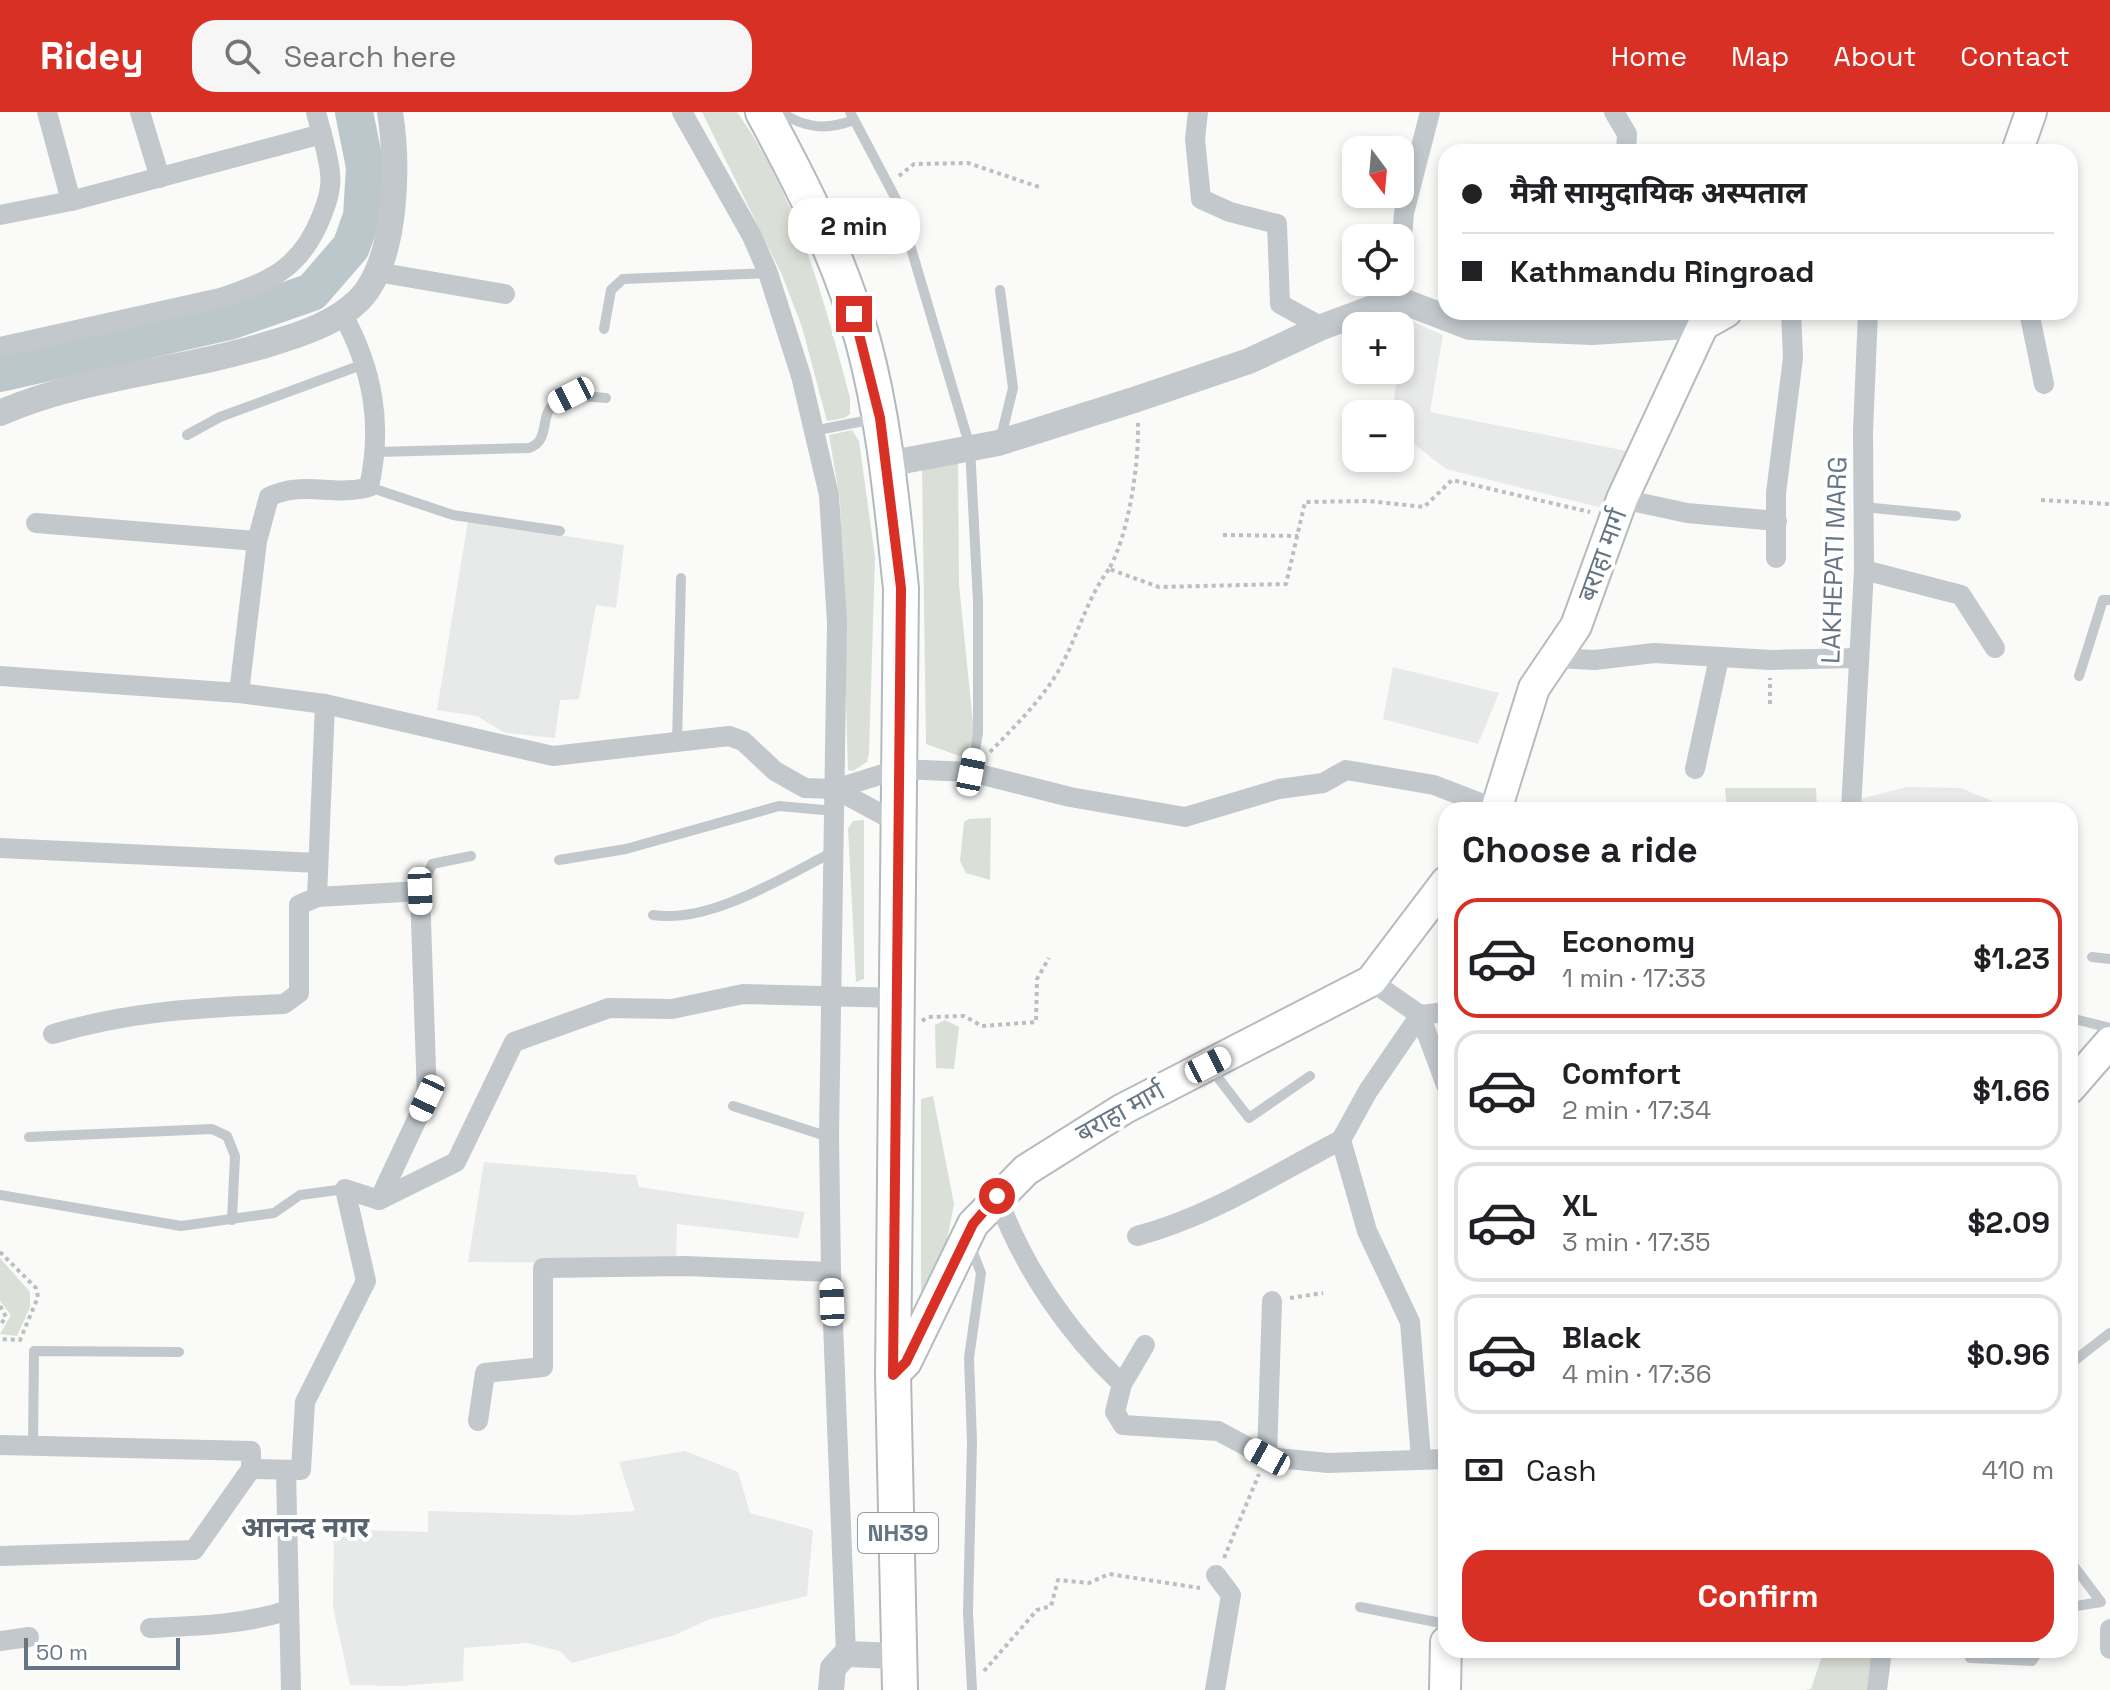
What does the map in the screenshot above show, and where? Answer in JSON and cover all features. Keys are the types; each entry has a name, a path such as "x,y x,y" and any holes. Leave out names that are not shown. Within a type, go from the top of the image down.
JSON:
{"highway":[{"name":"NH39","path":"763,112 831,247 863,342 880,418 901,588 893,1375 900,1690"}],"main road":[{"path":"2021,144 2031,112"},
{"name":"बराहा मार्ग","path":"1498,802 1534,688 1576,626 1619,508 1713,320"},
{"name":"बराहा मार्ग","path":"893,1375 906,1362 973,1224 997,1196 1026,1170 1067,1142 1371,981 1438,893"},
{"path":"2078,1079 2110,1042"},
{"path":"1445,1690 1446,1658"}],"street":[{"path":"47,112 71,201"},
{"path":"140,112 160,178"},
{"path":"0,347 220,298 254,287 283,271 305,252 328,199 330,175 316,112"},
{"path":"0,413 58,393 247,351 317,328 358,301 377,272 393,199 394,141 390,112"},
{"path":"682,112 752,236 768,273 801,376 829,495 837,622 837,811 829,1137 831,1272 846,1654 833,1668 831,1690"},
{"path":"1198,112 1195,139 1201,199 1230,212 1277,224 1280,243 1277,292 1280,304 1322,327"},
{"path":"1403,224 1430,112"},
{"path":"1614,112 1627,134 1626,144"},
{"path":"0,215 71,201 322,134"},
{"path":"377,272 505,294"},
{"path":"887,464 998,443 1137,399 1249,361 1386,296"},
{"path":"1410,296 1438,311"},
{"path":"239,693 257,541 269,497 280,491 301,488 354,491 369,487 378,436 364,364 342,313"},
{"path":"1456,320 1470,327 1675,320"},
{"path":"1776,558 1776,493 1793,358 1791,320"},
{"name":"LAKHEPATI MARG","path":"1851,802 1864,570 1868,320"},
{"path":"2031,320 2044,384"},
{"path":"1619,508 1777,521"},
{"path":"36,523 257,541"},
{"path":"1864,570 1961,595 1995,648"},
{"path":"1555,658 1595,660 1654,653 1719,658 1858,658"},
{"path":"1695,769 1719,658"},
{"path":"0,676 239,693 325,704 553,756 729,736 743,741 775,771 805,788 835,789 899,769 971,772 1099,803 1185,817 1279,789 1323,783 1346,770 1434,785 1476,802"},
{"path":"317,897 325,704"},
{"path":"835,789 898,823"},
{"path":"0,848 318,863"},
{"path":"53,1034 98,1021 160,1010 284,1004 299,993 299,905 317,897 420,891 427,1098 379,1200"},
{"path":"1371,981 1420,1015 1438,1063"},
{"path":"345,1189 379,1200 456,1162 514,1042 609,1008 672,1009 743,994 899,998"},
{"path":"1137,1236 1217,1206 1341,1140 1368,1091 1420,1015 1438,1013"},
{"path":"1341,1140 1367,1231 1410,1322 1421,1459"},
{"path":"251,1469 301,1470 305,1402 366,1281 345,1189"},
{"path":"997,1196 1021,1257 1090,1353 1122,1384"},
{"path":"478,1421 485,1373 543,1367 543,1268 685,1266 831,1272"},
{"path":"1267,1457 1272,1301"},
{"path":"1145,1345 1122,1384 1115,1412 1123,1425 1218,1431 1267,1457 1328,1463 1438,1459"},
{"path":"0,1445 251,1451 251,1469 194,1550 0,1556"},
{"path":"286,1471 291,1690"},
{"path":"1215,1690 1231,1595 1216,1575"},
{"path":"150,1628 222,1625 260,1620 289,1610"},
{"path":"2110,1629 2110,1649"},
{"path":"0,1641 29,1637"},
{"path":"846,1654 898,1656"},
{"path":"1877,1690 1881,1658"}],"lane":[{"path":"781,112 795,122 824,128 852,116 897,201 970,447 978,602 978,733 971,772"},
{"path":"604,329 611,290 623,279 768,273"},
{"path":"998,443 1004,433 1013,388 1000,290"},
{"path":"187,435 220,417 364,364"},
{"path":"377,452 529,448 539,445 543,438 545,414 552,405 577,394 606,398"},
{"path":"813,431 880,418"},
{"path":"369,487 453,515 560,531"},
{"path":"1863,507 1956,516"},
{"path":"677,742 681,578"},
{"path":"2079,676 2103,600 2110,600"},
{"path":"559,860 626,849 779,806 837,811"},
{"path":"653,915 720,907 835,852"},
{"path":"420,891 432,864 471,856"},
{"path":"2092,957 2110,959"},
{"path":"2078,1020 2110,1028"},
{"path":"1208,1065 1249,1118 1310,1076"},
{"path":"733,1106 829,1137"},
{"path":"29,1137 212,1129 227,1136 235,1156 232,1220"},
{"path":"0,1195 181,1226 274,1213 300,1195 345,1189"},
{"path":"963,1245 972,1250 981,1273 969,1358 972,1442 968,1612 972,1684"},
{"path":"2078,1358 2110,1333"},
{"path":"33,1446 34,1351 179,1352"},
{"path":"2078,1572 2101,1602 2078,1606"},
{"path":"1360,1607 1438,1622"},
{"path":"1970,1658 2032,1661 2034,1658"}],"path":[{"path":"888,185 914,164 968,163 1039,187"},
{"path":"971,772 1039,702 1059,669 1091,593 1120,550 1139,455 1137,399"},
{"path":"1109,569 1159,587 1286,584 1305,502 1369,501 1424,507 1452,480 1619,508"},
{"path":"2041,500 2110,504"},
{"path":"1223,535 1298,536"},
{"path":"0,1252 36,1288 38,1297 20,1340 0,1339"},
{"path":"0,1306 6,1314 0,1325"},
{"path":"1216,1575 1267,1457"},
{"path":"972,1684 1037,1610 1051,1606 1058,1580 1089,1583 1109,1574 1231,1595"}],"shaded area":[{"path":"702,112 737,112 776,178 806,250 830,324 850,398 850,414 844,418 827,421 802,327 782,275"},
{"path":"1414,322 1443,335 1430,412 1627,451 1607,509 1446,469 1414,444 1414,400 1394,400 1396,384 1414,384"},
{"path":"852,430 859,441 875,557 869,753 867,762 853,771 848,770 840,500 829,435"},
{"path":"958,454 959,584 974,734 965,758 926,744 922,466"},
{"path":"468,521 624,545 616,608 596,605 579,699 560,700 555,738 505,733 477,716 437,710"},
{"path":"1393,667 1499,693 1478,744 1383,719"},
{"path":"1907,787 1961,788 1994,802 1856,802"},
{"path":"1725,788 1816,788 1817,802 1726,802"},
{"path":"991,818 990,880 966,873 960,861 964,822"},
{"path":"864,820 864,979 856,982 848,829 853,821"},
{"path":"945,1020 959,1027 954,1069 936,1068 935,1025"},
{"path":"933,1096 954,1204 947,1240 928,1294 921,1298 921,1099"},
{"path":"484,1162 636,1175 639,1187 805,1212 798,1238 677,1224 676,1263 468,1262"},
{"path":"0,1258 30,1292 30,1307 17,1336 0,1334 11,1315 0,1301"},
{"path":"685,1451 738,1472 750,1513 813,1530 807,1596 710,1619 675,1635 572,1663 560,1651 527,1643 464,1648 463,1681 399,1686 350,1685 333,1607 334,1529 428,1532 428,1511 576,1515 635,1511 619,1462"},
{"path":"1821,1658 1883,1658 1879,1690 1806,1690 1811,1689"}],"waterway":[{"path":"0,373 229,321 312,292 351,247 362,216 365,167 354,112"}],"district":[{"name":"आनन्द नगर","path":"305,1527"}],"route":[{"path":"854,314 880,418 901,588 893,1375 906,1362 973,1224 997,1196"}]}
